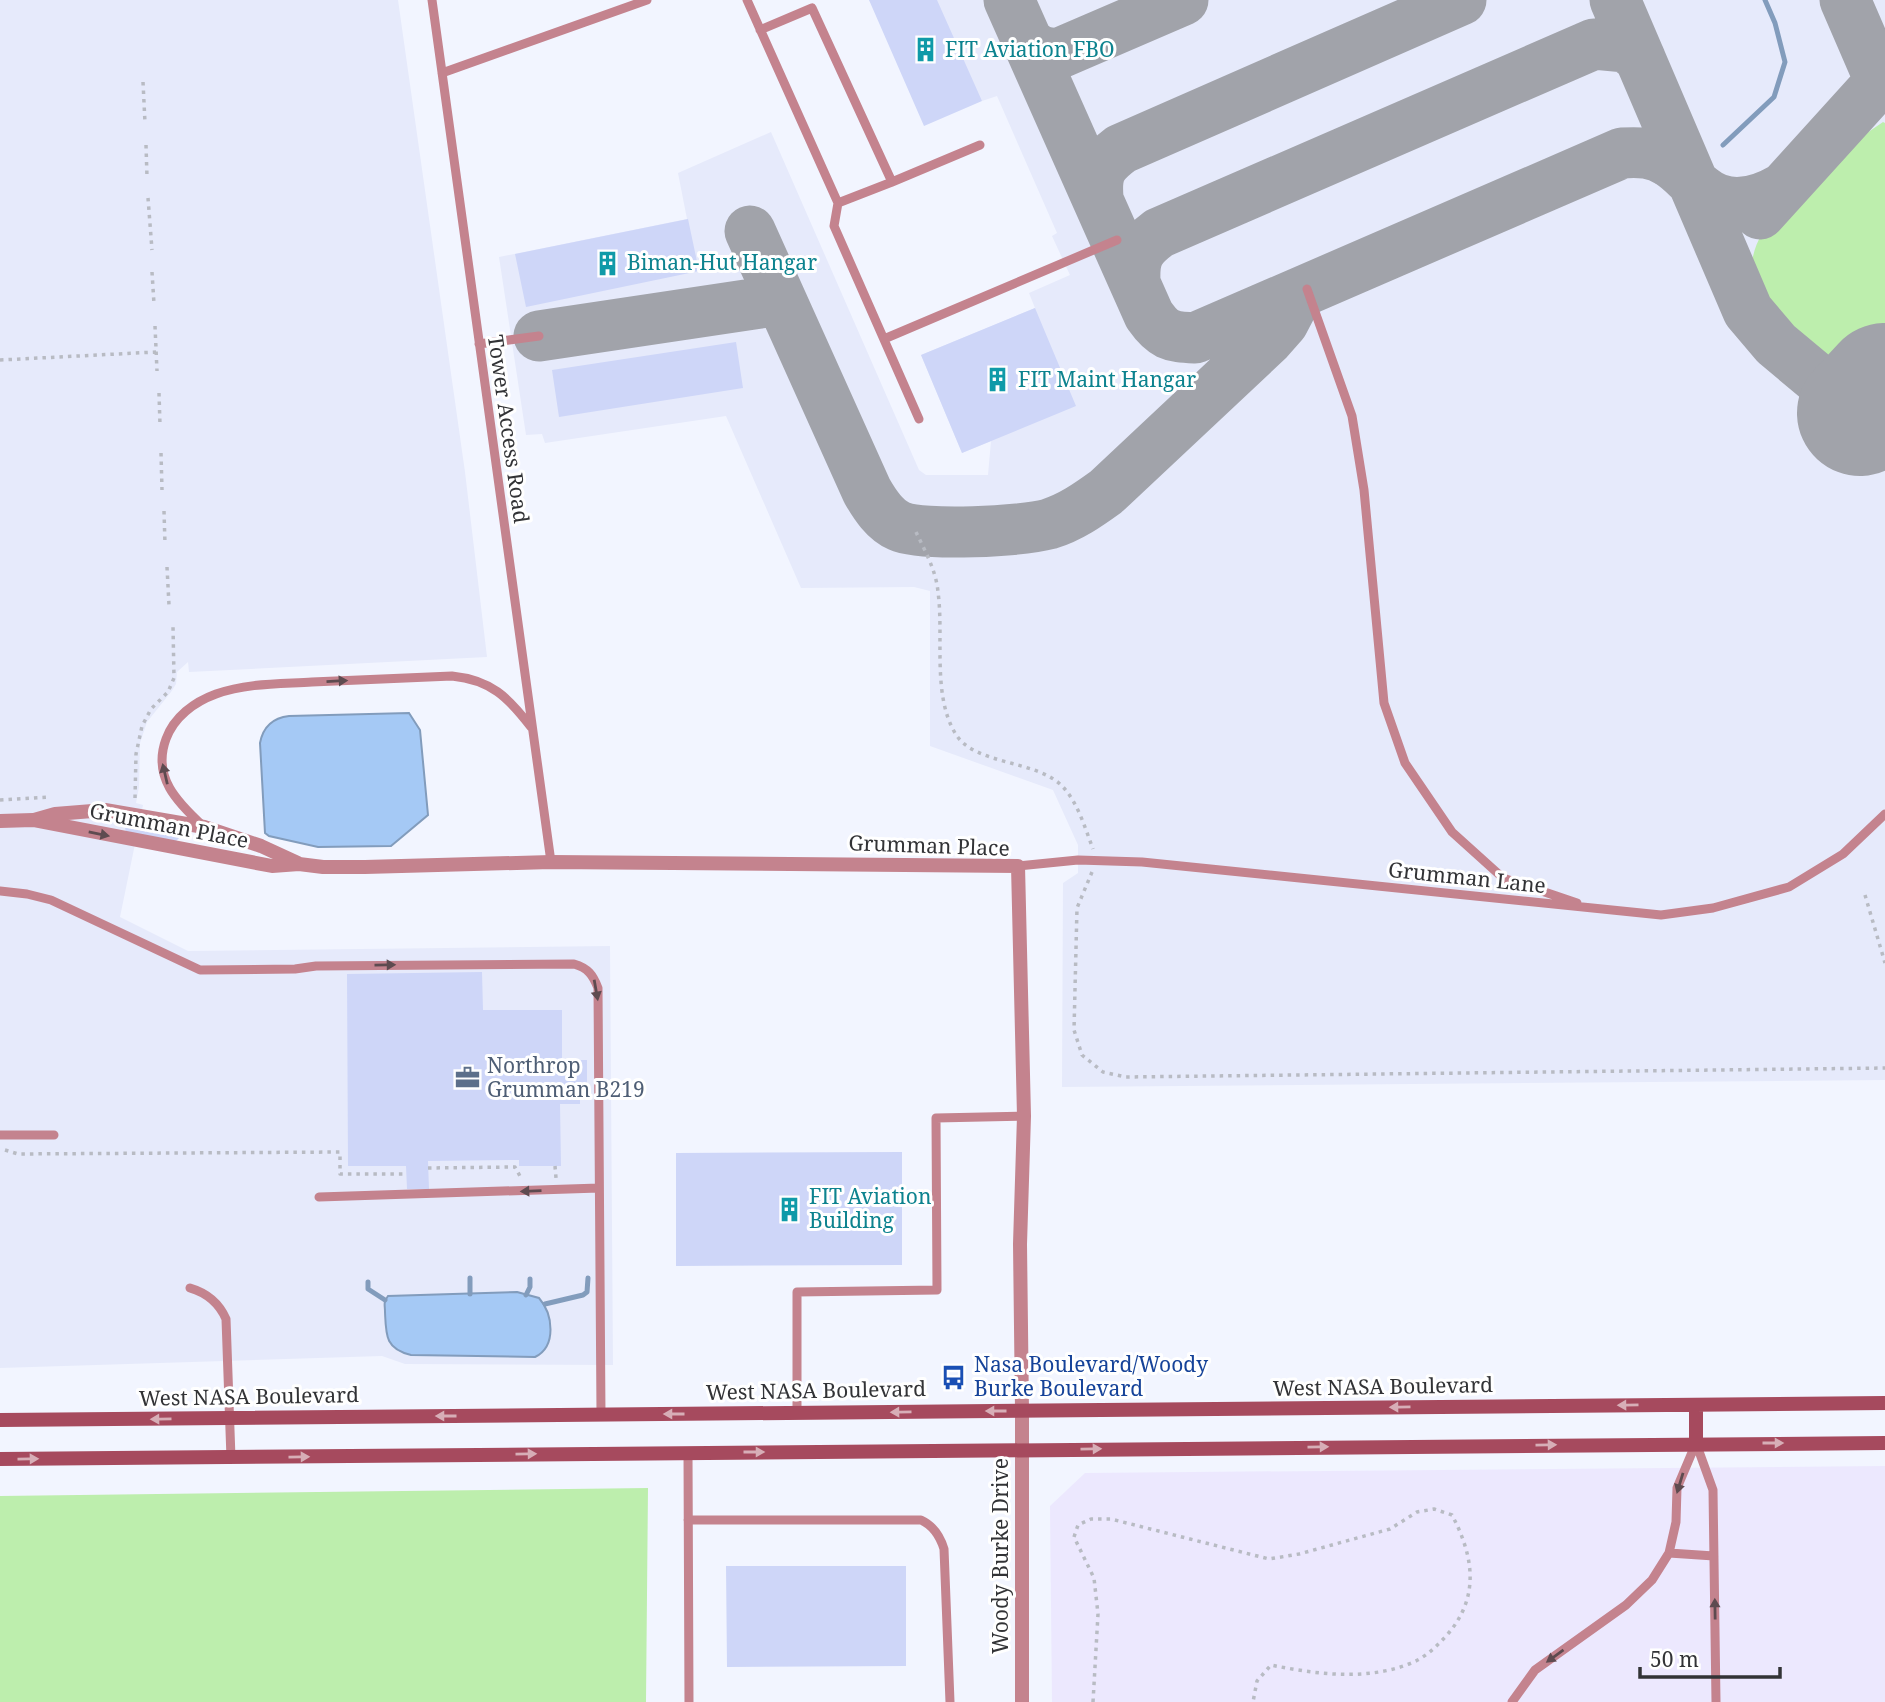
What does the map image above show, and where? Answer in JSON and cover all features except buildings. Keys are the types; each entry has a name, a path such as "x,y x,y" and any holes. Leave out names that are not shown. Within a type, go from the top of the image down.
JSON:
{"main road":[{"name":"West NASA Boulevard","path":"0,1420 1885,1403"},
{"path":"1696,1405 1696,1443"},
{"path":"0,1459 1885,1443"}],"street":[{"name":"Grumman Place","path":"33,820 83,811 105,810 132,814 204,827 261,846 299,864"},
{"name":"Grumman Place","path":"0,821 33,820 272,866 299,864 365,867 551,862 1018,866 1024,1116 1020,1244 1022,1410"},
{"name":"Woody Burke Drive","path":"1022,1410 1022,1702"}],"lane":[{"name":"Tower Access Road","path":"432,0 551,862"},
{"path":"442,73 646,0"},
{"path":"747,0 838,203 834,226 919,419"},
{"path":"760,30 812,8 892,183"},
{"path":"838,203 980,145"},
{"path":"884,339 1117,240"},
{"path":"1307,289 1352,416 1364,490 1384,703 1405,763 1452,832 1503,878 1596,909"},
{"path":"479,344 539,336"},
{"path":"204,827 170,791 163,770 163,747 175,722 188,709 217,693 253,685 459,677 481,682 511,701 531,728"},
{"name":"Grumman Lane","path":"1018,866 1097,861 1142,862 1661,915 1713,908 1789,887 1843,854 1885,814"},
{"path":"0,891 51,900 201,970 295,969 316,966 574,964 591,973 598,988 601,1414"},
{"path":"797,1413 797,1292 937,1290 936,1118 1024,1116"},
{"path":"0,1135 54,1135"},
{"path":"319,1197 599,1188"},
{"path":"190,1288 200,1291 212,1300 221,1308 226,1319 231,1458"},
{"path":"1512,1702 1535,1670 1640,1594 1652,1580 1669,1553 1676,1522 1677,1488 1696,1443"},
{"path":"1696,1443 1713,1490 1716,1702"},
{"path":"688,1453 689,1702"},
{"path":"688,1520 921,1520 929,1524 937,1532 944,1549 950,1702"},
{"path":"1669,1553 1714,1556"}],"path":[{"path":"142,82 145,123"},
{"path":"146,145 147,177"},
{"path":"148,198 152,250"},
{"path":"152,272 154,304"},
{"path":"155,326 157,371"},
{"path":"0,360 156,352"},
{"path":"159,393 160,425"},
{"path":"161,453 162,490"},
{"path":"164,511 166,544"},
{"path":"916,532 933,567 938,591 945,716 951,727 957,737 977,751 1044,774 1062,786 1078,810 1097,861 1077,908 1074,1030 1082,1055 1103,1072 1126,1077 1885,1068"},
{"path":"167,567 169,605"},
{"path":"132,814 140,732 151,709 168,692 174,678 173,626"},
{"path":"1865,895 1885,963"},
{"path":"0,1150 18,1154 340,1152 340,1174 406,1174"},
{"path":"544,1179 556,1179 555,1166"},
{"path":"428,1168 515,1167 522,1179 533,1179"},
{"path":"1093,1702 1098,1614 1094,1578 1074,1536 1077,1525 1091,1519 1111,1519 1269,1559 1299,1554 1390,1529 1418,1512 1434,1509 1452,1515 1464,1546 1470,1573 1470,1596 1458,1622 1433,1651 1409,1664 1375,1672 1326,1675 1270,1665 1257,1681 1253,1702"}],"shaded area":[{"path":"0,0 398,0 465,472 487,657 189,672 188,662 177,672 176,684 147,722 140,743 136,803 143,805 120,917 188,951 610,946 613,1365 405,1364 382,1356 0,1368"},
{"path":"869,0 1885,0 1885,1080 1062,1087 1063,883 1078,873 1078,845 1053,790 930,746 930,591 914,587 801,588 726,416 545,443 542,434 526,435 499,257 687,219 678,173 771,132 919,470 926,475 988,475 991,441 962,453 921,355 1035,308 1029,293 1070,275 1052,236 1057,233 997,96 982,101"},
{"path":"1885,1466 1885,1702 1052,1702 1050,1506 1085,1473"}],"green space":[{"path":"1883,122 1885,337 1868,354 1852,363 1832,363 1823,360 1792,334 1764,300 1754,280 1753,256 1762,234 1845,148"},
{"path":"648,1488 646,1702 0,1702 0,1496"}],"water":[{"path":"409,713 420,730 428,815 391,846 318,847 265,833 260,743 269,724 289,716"},
{"path":"517,1292 539,1298 550,1321 550,1338 542,1352 535,1357 411,1355 396,1349 389,1340 385,1305 388,1296"}],"waterway":[{"path":"1723,145 1774,97 1785,62 1775,23 1765,0"},
{"path":"470,1278 470,1294"},
{"path":"545,1304 583,1295 587,1292 588,1278"},
{"path":"526,1295 530,1279"},
{"path":"368,1282 368,1289 385,1300"}],"taxiway":[{"path":"1009,0 1149,315 1163,331 1173,336 1195,338 1622,153 1658,156 1678,168 1702,190 1722,201 1753,201 1783,188"},
{"path":"1026,40 1042,51 1060,53 1183,0"},
{"path":"1098,198 1101,169 1121,149 1461,0"},
{"path":"1615,0 1748,311 1776,344 1885,435"},
{"path":"1845,0 1880,81 1885,86"},
{"path":"1135,281 1139,253 1159,233 1594,44 1626,47 1640,58"},
{"path":"1760,214 1885,76"},
{"path":"750,231 867,491 889,520 911,529 973,532 1036,527 1065,518 1079,510 1106,492 1268,340 1283,323 1300,295"},
{"path":"539,336 780,300"}],"runway":[{"path":"1860,413 1885,386"}],"place":[{"name":"FIT Aviation FBO","path":"925,50"},
{"name":"Biman-Hut Hangar","path":"607,263"},
{"name":"FIT Maint Hangar","path":"998,380"},
{"name":"Northrop Grumman B219","path":"467,1078"},
{"name":"FIT Aviation Building","path":"789,1209"},
{"name":"Nasa Boulevard/Woody Burke Boulevard","path":"954,1377"}]}
